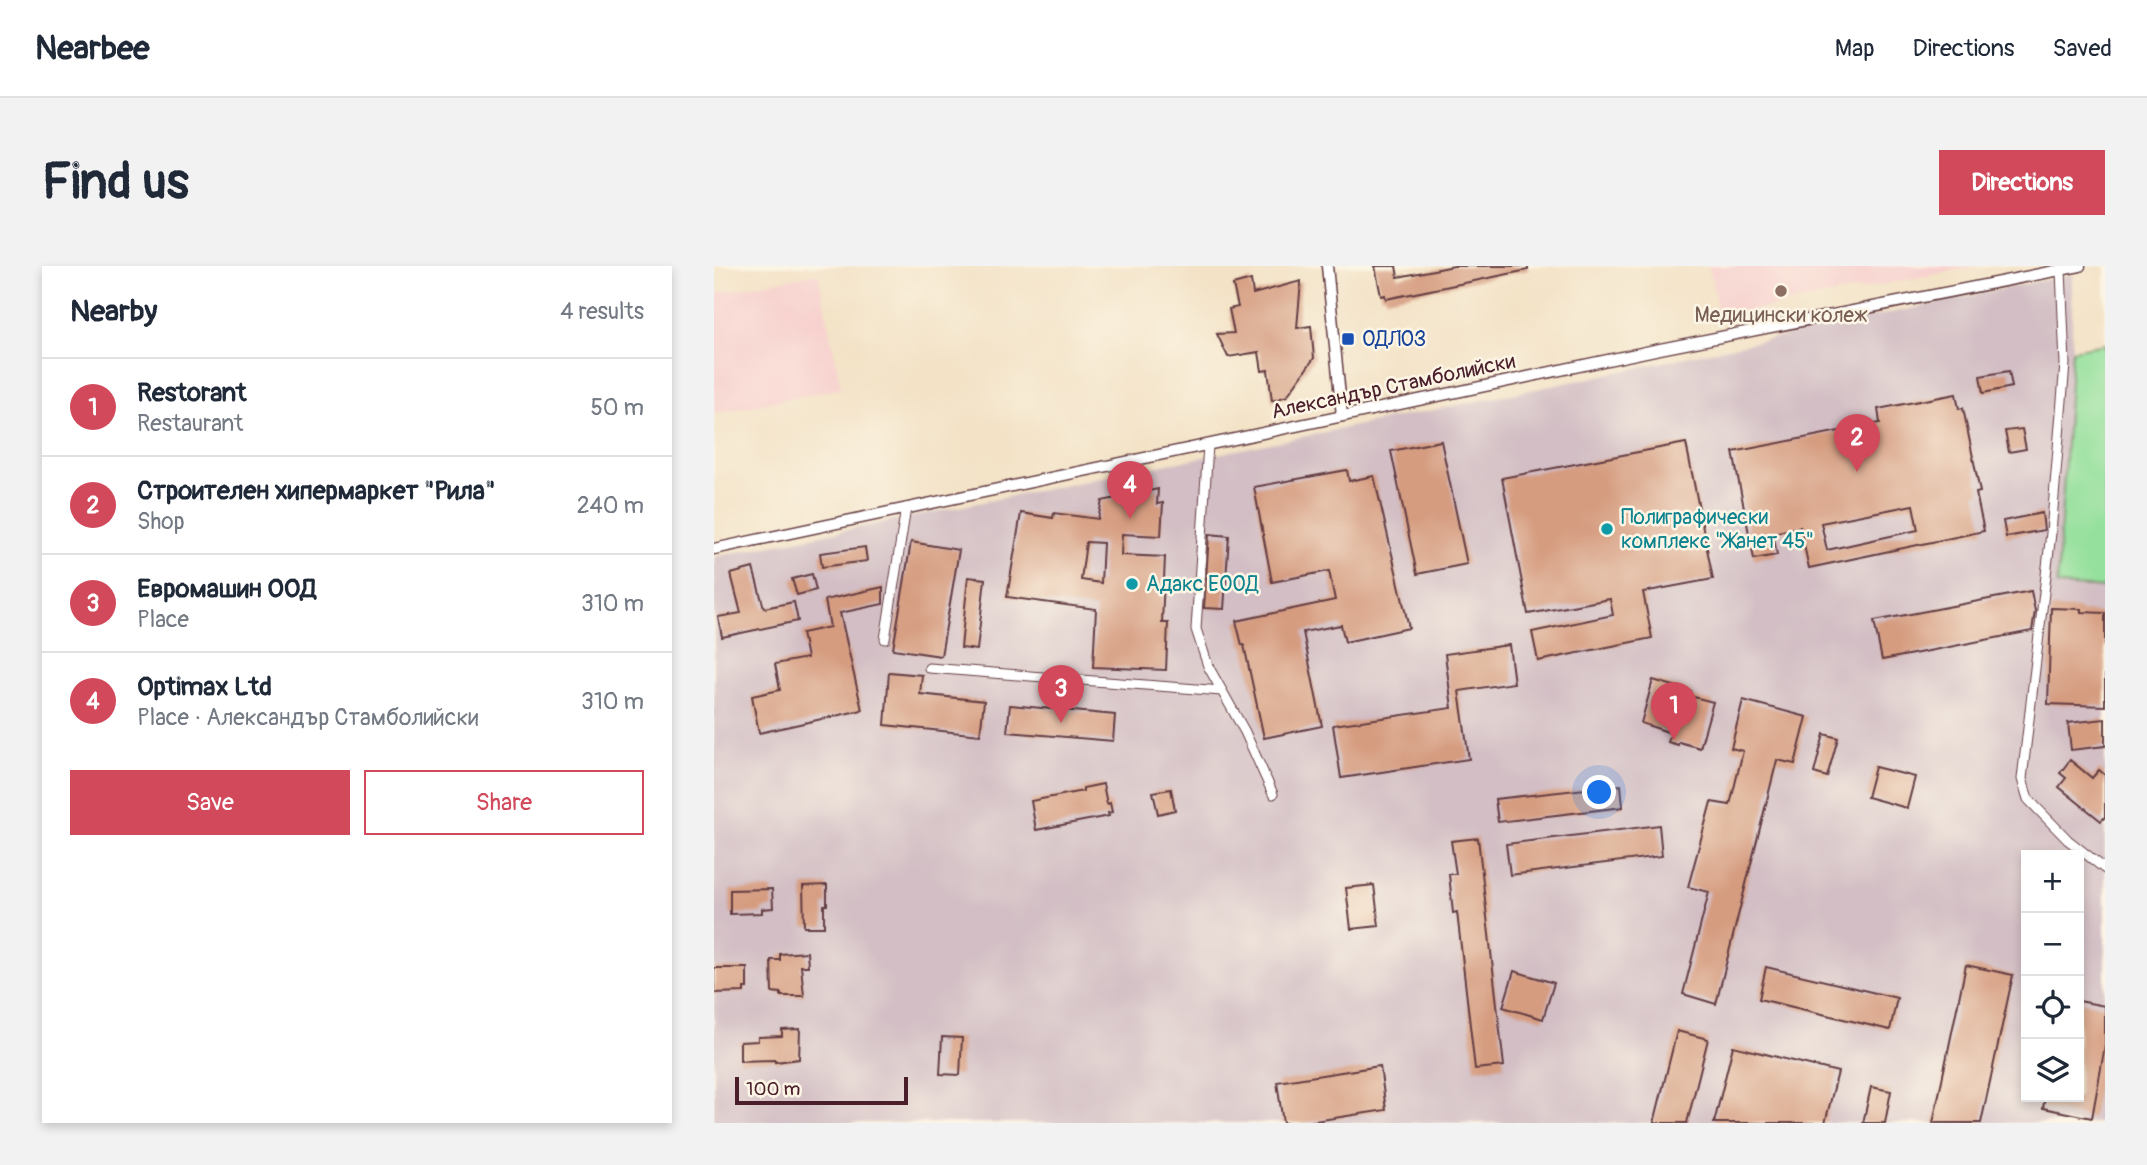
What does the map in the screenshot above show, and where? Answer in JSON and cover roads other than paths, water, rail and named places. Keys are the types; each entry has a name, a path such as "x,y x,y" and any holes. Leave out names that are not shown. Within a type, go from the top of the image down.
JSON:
{"street":[{"path":"1326,266 1342,416"},
{"name":"Александър Стамболийски","path":"714,549 1720,337 2080,266"},
{"path":"2061,268 2065,365 2051,533 2022,779 2028,799 2068,840 2105,869"},
{"path":"1208,445 1196,629 1208,666 1245,732 1273,793"},
{"path":"884,639 906,508"},
{"path":"929,668 1222,691"}],"place":[{"name":"Медицински колеж","path":"1781,291"},
{"name":"ОДЛОЗ","path":"1348,339"},
{"name":"Строителен хипермаркет \"Рила\"","path":"1857,472"},
{"name":"Optimax Ltd","path":"1130,519"},
{"name":"Полиграфически комплекс \"Жанет 45\"","path":"1607,529"},
{"name":"Адакс ЕООД","path":"1132,584"},
{"name":"Евромашин ООД","path":"1061,723"},
{"name":"Restorant","path":"1674,740"}]}
